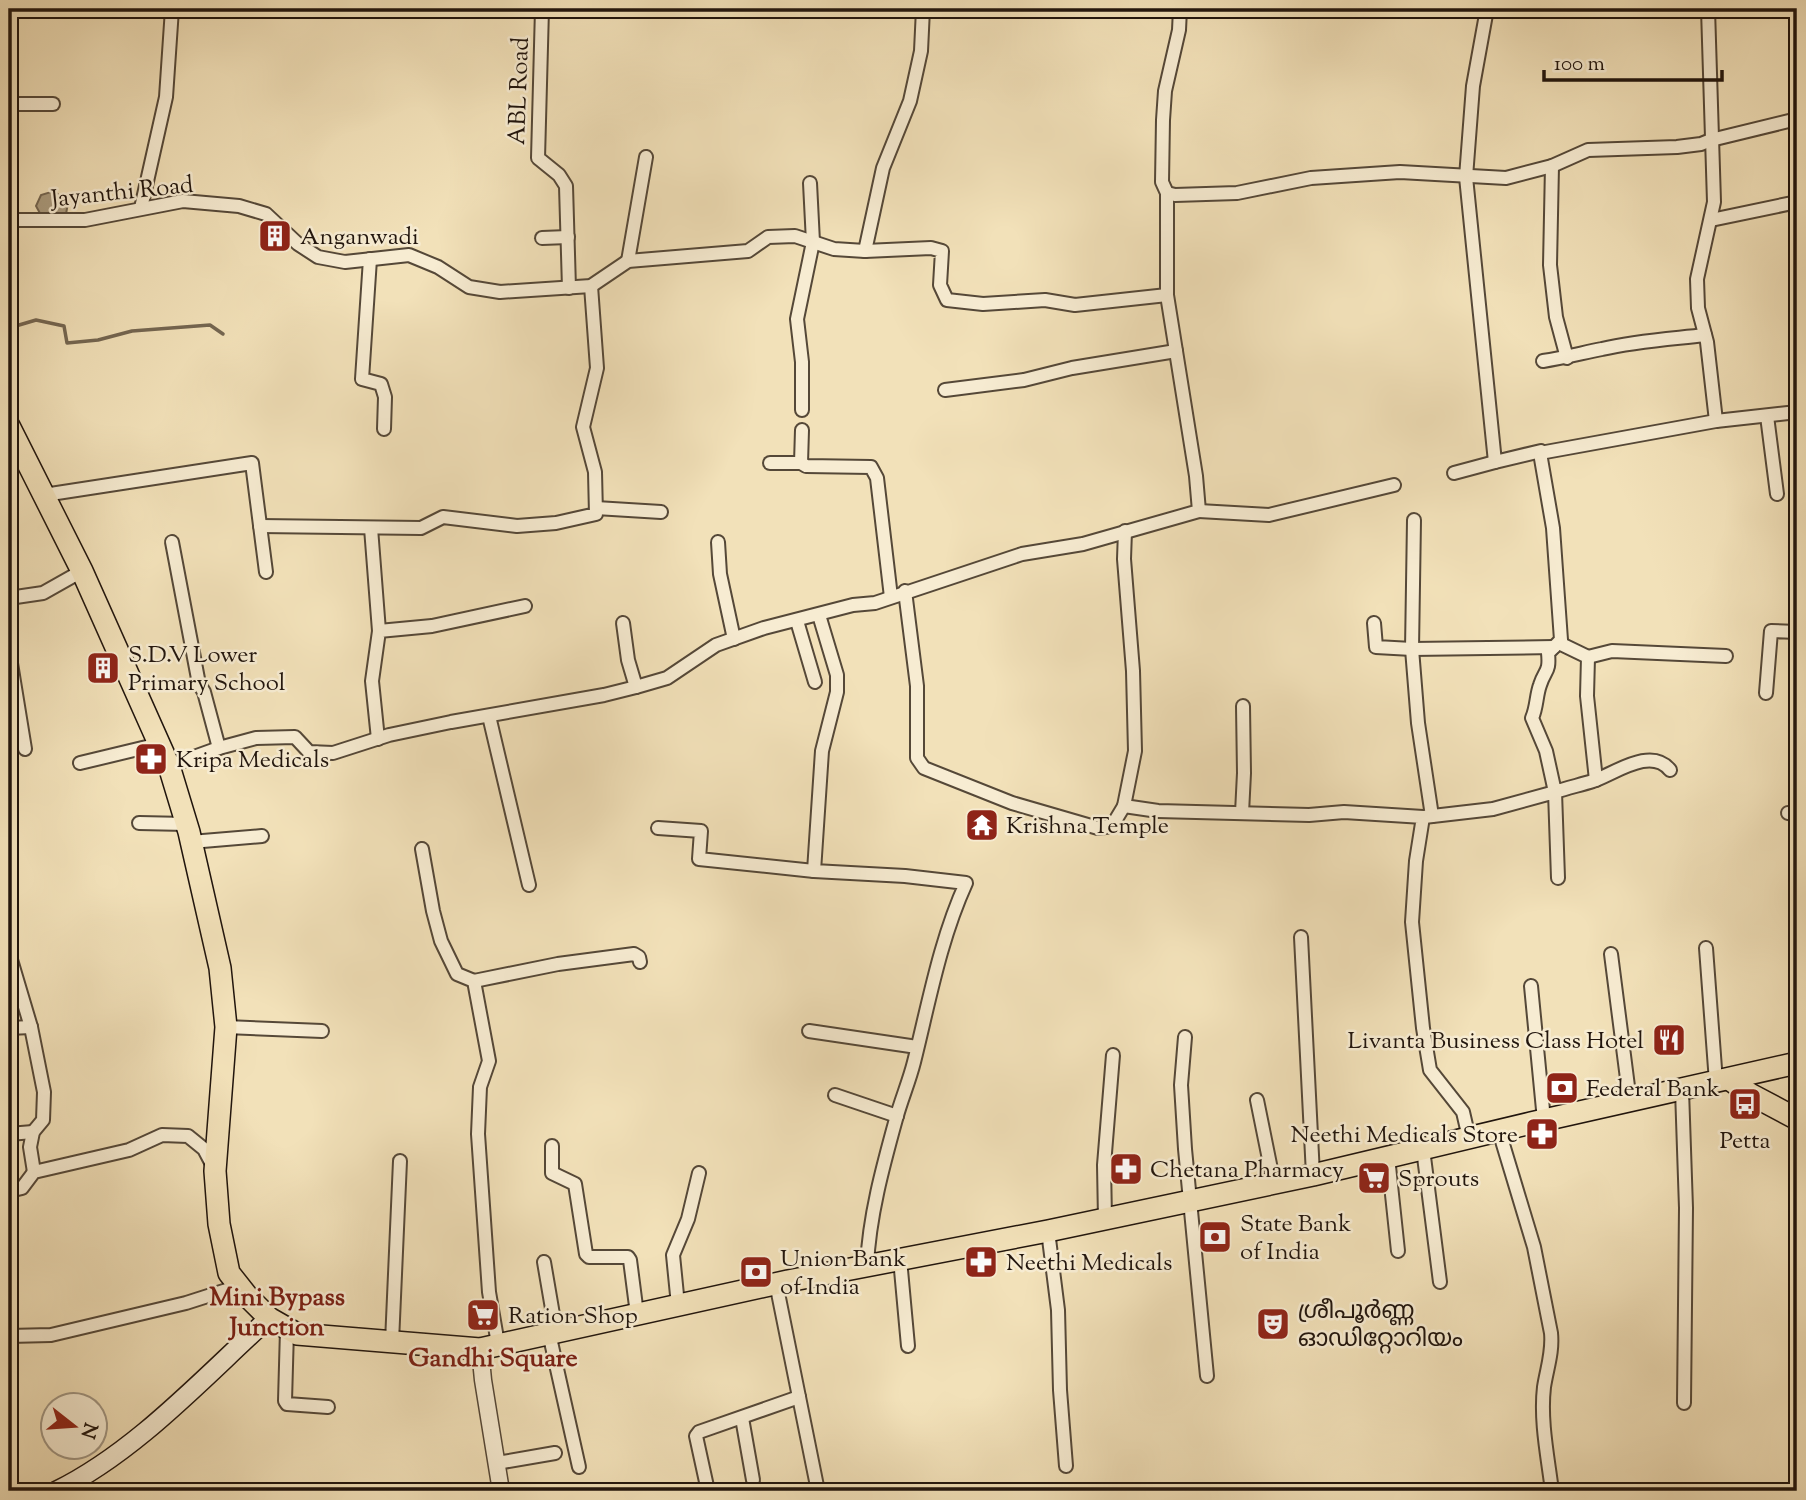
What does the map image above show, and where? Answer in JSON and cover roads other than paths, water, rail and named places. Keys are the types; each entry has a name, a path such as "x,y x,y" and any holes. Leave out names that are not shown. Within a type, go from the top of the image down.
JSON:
{"highway":[{"path":"11,434 82,571 169,766 189,833 220,968 226,1027 215,1171 219,1224 229,1273 269,1318 297,1334 489,1346 776,1283 1274,1184 1544,1120 1682,1090 1729,1083 1797,1063"},
{"path":"1729,1083 1797,1119"}],"main road":[{"path":"56,1491 103,1463 159,1419 269,1318"}],"street":[{"path":"141,208 166,97 172,9"},
{"name":"ABL Road","path":"542,9 538,158 559,175 566,186 569,288"},
{"path":"865,251 883,168 910,101 921,51 923,9"},
{"path":"1180,9 1179,30 1165,92 1162,182 1167,193 1167,295 1196,476 1199,511"},
{"path":"1487,9 1473,86 1466,177 1495,462"},
{"path":"1708,9 1710,140 1715,169 1711,220 1698,279 1699,308 1716,421"},
{"path":"9,104 53,104"},
{"path":"1167,193 1237,193 1311,178 1400,172 1506,178 1552,166 1580,152 1598,148 1677,148 1797,119"},
{"path":"628,261 646,157"},
{"path":"1552,166 1550,265 1556,317 1567,358"},
{"path":"802,410 802,362 797,319 813,242 810,183"},
{"name":"Jayanthi Road","path":"9,220 85,220 183,201 239,206 266,214 298,244 318,257 345,262 409,255 438,267 469,287 487,291 591,286"},
{"path":"1711,220 1797,202"},
{"path":"260,526 421,528 443,517 517,526 556,523 596,514 595,472 583,428 597,368 591,286 628,261 748,251 768,237 795,236 834,249 865,251 931,248 942,251 940,285 947,300 983,304 1045,300 1075,305 1167,295"},
{"path":"542,238 568,237"},
{"path":"370,259 362,379 381,384 385,397 384,429"},
{"path":"1543,361 1609,348 1705,335"},
{"path":"945,390 1024,380 1072,368 1176,351"},
{"path":"1454,473 1541,451 1597,441 1716,421 1797,412"},
{"path":"1767,416 1777,494"},
{"path":"801,463 802,430"},
{"path":"1541,451 1553,528 1560,601 1557,645 1548,653 1549,669 1540,685 1538,704 1532,718 1546,751 1555,792 1558,878"},
{"path":"44,495 251,463 266,572"},
{"path":"770,463 871,467 877,478 891,597"},
{"path":"169,766 256,738 295,737 309,752 333,753 378,739 451,722 604,695 667,678 716,645 764,628 853,605 876,603 905,591 1022,554 1083,544 1199,511 1269,514 1394,485"},
{"path":"596,508 661,512"},
{"path":"1414,520 1412,649 1427,817 1416,861 1412,922 1430,1070 1463,1112 1469,1138"},
{"path":"371,528 379,631 372,681 378,739"},
{"path":"905,591 917,686 917,758 924,768 1012,803 1098,828 1112,826 1124,806 1135,751 1133,671 1124,559 1125,531"},
{"path":"172,542 196,673 219,748"},
{"path":"718,542 720,574 734,639"},
{"path":"9,598 43,593 82,571"},
{"path":"379,631 432,626 525,606"},
{"path":"814,871 822,751 837,692 836,675 819,615"},
{"path":"797,621 815,682"},
{"path":"623,623 636,687"},
{"path":"1374,623 1376,647 1412,649 1557,645 1588,657 1612,651 1726,656"},
{"path":"1766,693 1771,631 1797,632"},
{"path":"9,651 24,749"},
{"path":"1588,657 1587,696 1596,780"},
{"path":"1242,813 1243,706"},
{"path":"489,716 529,885"},
{"path":"80,763 159,744"},
{"path":"1124,806 1158,811 1309,815 1344,812 1427,817 1493,809 1596,780 1645,761 1662,763 1670,770"},
{"path":"139,823 189,833 261,836"},
{"path":"659,828 701,831 699,859 966,883 933,978 897,1116 868,1239 867,1266"},
{"path":"422,849 441,941 457,974 474,981 558,964 634,954 639,957 640,962"},
{"path":"1301,937 1313,1175"},
{"path":"1706,948 1729,1083"},
{"path":"9,953 31,1027 44,1092 43,1121 33,1132 30,1147 34,1172"},
{"path":"1611,954 1630,1102"},
{"path":"474,981 489,1061 480,1087 478,1134 489,1292 489,1346 482,1380 501,1491"},
{"path":"1531,986 1544,1120"},
{"path":"9,1028 31,1027"},
{"path":"226,1027 322,1031"},
{"path":"809,1031 917,1047"},
{"path":"1185,1037 1181,1085 1185,1149 1208,1376"},
{"path":"1105,1219 1104,1165 1112,1055"},
{"path":"1682,1090 1686,1208 1684,1403"},
{"path":"835,1095 897,1116"},
{"path":"1257,1101 1274,1184"},
{"path":"1499,1130 1534,1247 1551,1333 1552,1345 1544,1386 1543,1412 1552,1491"},
{"path":"9,1134 33,1132"},
{"path":"9,1191 22,1188 34,1172 129,1150 162,1135 188,1136 204,1149 215,1171"},
{"path":"552,1146 552,1173 575,1184 586,1254 589,1257 630,1259 637,1314"},
{"path":"1423,1149 1440,1282"},
{"path":"1388,1157 1398,1251"},
{"path":"393,1342 400,1161"},
{"path":"678,1305 674,1250 688,1219 699,1173"},
{"path":"1048,1231 1058,1310 1066,1466"},
{"path":"900,1259 908,1346"},
{"path":"544,1262 553,1332 579,1466"},
{"path":"776,1283 818,1491"},
{"path":"9,1336 51,1335 186,1303 239,1286"},
{"path":"288,1330 287,1404 328,1407"},
{"path":"708,1491 696,1436 699,1432 799,1397"},
{"path":"742,1418 753,1480"},
{"path":"497,1463 555,1452"}],"waterway":[{"path":"9,328 36,320 64,326 67,343 98,340 132,331 210,325 223,334"}],"place":[{"name":"Anganwadi","path":"275,236"},
{"name":"S.D.V Lower Primary School","path":"103,668"},
{"name":"Kripa Medicals","path":"151,759"},
{"name":"Krishna Temple","path":"982,825"},
{"name":"Livanta Business Class Hotel","path":"1669,1040"},
{"name":"Federal Bank","path":"1562,1088"},
{"name":"Petta","path":"1745,1104"},
{"name":"Neethi Medicals Store","path":"1542,1134"},
{"name":"Chetana Pharmacy","path":"1126,1169"},
{"name":"Sprouts","path":"1374,1178"},
{"name":"State Bank of India","path":"1215,1237"},
{"name":"Neethi Medicals","path":"981,1262"},
{"name":"Union Bank of India","path":"756,1272"},
{"name":"Ration Shop","path":"483,1315"},
{"name":"ശ്രീപൂർണ്ണ ഓഡിറ്റോറിയം","path":"1273,1324"}],"district":[{"name":"Mini Bypass Junction","path":"277,1311"},
{"name":"Gandhi Square","path":"493,1357"}]}
